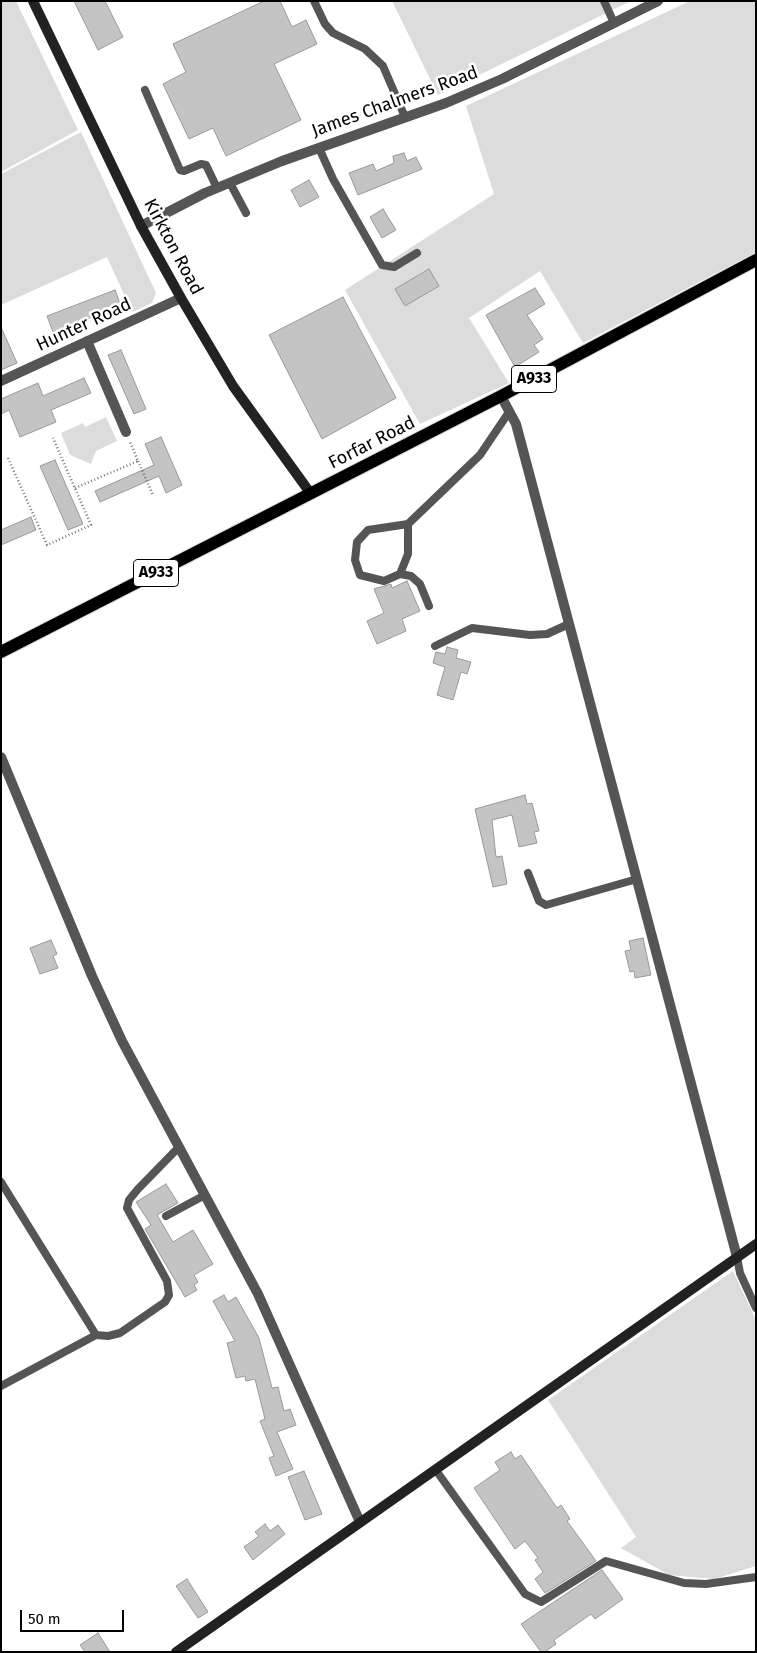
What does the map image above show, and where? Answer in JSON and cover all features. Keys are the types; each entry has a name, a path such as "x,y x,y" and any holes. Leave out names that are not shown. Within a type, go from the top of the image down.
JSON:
{"main road":[{"name":"Forfar Road","path":"1,652 501,396 756,260"}],"street":[{"name":"Kirkton Road","path":"33,1 141,226 181,298 234,386 311,494"},
{"name":"James Chalmers Road","path":"141,226 217,188 319,148 405,118 502,79 658,1"},
{"name":"Hunter Road","path":"1,381 181,298"},
{"path":"87,341 126,432"},
{"path":"501,396 516,424 737,1257"},
{"path":"1,757 92,976 122,1041 258,1294 360,1522"},
{"path":"176,1652 756,1244"}],"lane":[{"path":"314,1 325,24 333,33 365,49 383,66 405,118"},
{"path":"604,1 614,23"},
{"path":"145,90 180,170 184,171 201,164 206,165 217,188"},
{"path":"319,148 332,179 382,265 388,268 394,267 417,253"},
{"path":"230,183 246,213"},
{"path":"429,606 420,584 411,576 400,574 384,580 360,575 355,560 357,542 368,530 408,524 480,455 509,412"},
{"path":"400,574 408,554 408,524"},
{"path":"434,646 472,628 530,635 548,634 569,624"},
{"path":"528,874 539,901 546,905 637,879"},
{"path":"1,1386 96,1335 108,1336 120,1333 165,1302 169,1295 167,1281 127,1208 129,1200 138,1189 179,1147"},
{"path":"1,1182 96,1335"},
{"path":"166,1216 205,1195"},
{"path":"737,1257 740,1273 756,1308"},
{"path":"435,1469 525,1594 541,1602 606,1560 684,1583 706,1584 756,1577"}],"path":[{"path":"126,432 153,496"},
{"path":"8,458 47,545 91,524 53,438"},
{"path":"75,488 138,461"}],"shaded area":[{"path":"1,1 16,1 78,130 1,172"},
{"path":"392,1 631,1 438,95"},
{"path":"690,1 756,1 756,252 583,343 540,271 469,318 509,383 420,424 345,290 494,194 466,106"},
{"path":"81,132 156,293 152,303 132,312 107,257 1,305 1,174"},
{"path":"106,417 117,441 96,451 91,464 70,455 61,433 83,423 85,427"},
{"path":"733,1271 756,1320 756,1566 714,1579 669,1575 621,1548 636,1537 548,1400"}],"building":[{"path":"74,1 105,1 123,37 98,50"},
{"path":"264,1 280,1 292,27 306,20 317,44 274,64 301,120 226,156 213,128 189,139 163,84 186,72 173,44"},
{"path":"404,153 407,161 416,157 422,169 358,195 349,173 373,164 376,171 394,163 393,156"},
{"path":"309,180 319,197 300,207 291,190"},
{"path":"383,209 396,230 382,238 370,217"},
{"path":"429,269 439,286 405,306 395,289"},
{"path":"535,288 545,304 527,315 543,339 534,345 539,352 515,367 486,315"},
{"path":"115,290 121,306 53,332 47,316"},
{"path":"343,297 396,398 322,439 269,335"},
{"path":"1,327 17,363 1,370"},
{"path":"121,350 146,409 134,414 108,355"},
{"path":"84,378 91,393 51,410 56,422 20,437 9,410 1,414 1,399 38,383 43,396"},
{"path":"161,437 182,485 166,493 159,476 100,502 95,491 154,465 145,444"},
{"path":"55,460 83,524 68,530 40,466"},
{"path":"31,517 36,530 1,545 1,530"},
{"path":"407,581 420,611 402,619 406,631 377,644 367,621 384,613 374,589 391,584 392,588"},
{"path":"447,647 458,650 456,658 471,662 467,674 461,672 453,700 437,695 445,667 433,663 436,652 445,654"},
{"path":"525,795 527,804 532,803 539,831 534,832 537,843 519,847 512,815 492,820 496,857 502,856 507,884 493,887 475,809"},
{"path":"643,938 651,975 635,978 634,971 630,972 625,951 631,950 629,941"},
{"path":"51,940 57,954 53,956 58,968 40,974 30,948"},
{"path":"166,1184 178,1203 157,1215 173,1242 193,1230 213,1264 194,1275 198,1282 194,1285 197,1290 185,1297 145,1229 151,1225 136,1202"},
{"path":"224,1295 228,1302 236,1297 259,1338 272,1388 278,1387 284,1411 290,1409 296,1425 277,1432 293,1469 276,1476 269,1458 274,1456 260,1421 265,1419 255,1379 246,1381 245,1376 236,1378 227,1343 235,1341 213,1301"},
{"path":"511,1452 515,1459 521,1455 557,1508 561,1505 570,1519 567,1521 596,1561 545,1593 535,1579 543,1572 535,1560 538,1558 525,1541 515,1549 474,1488 500,1470 495,1462"},
{"path":"304,1471 322,1514 305,1520 288,1477"},
{"path":"265,1524 270,1531 278,1525 285,1534 253,1560 244,1547 259,1536 255,1532"},
{"path":"602,1570 623,1599 595,1619 591,1614 554,1640 556,1644 545,1652 541,1652 521,1624"},
{"path":"187,1579 208,1612 198,1618 176,1586"},
{"path":"98,1633 110,1652 85,1652 80,1645"}]}
